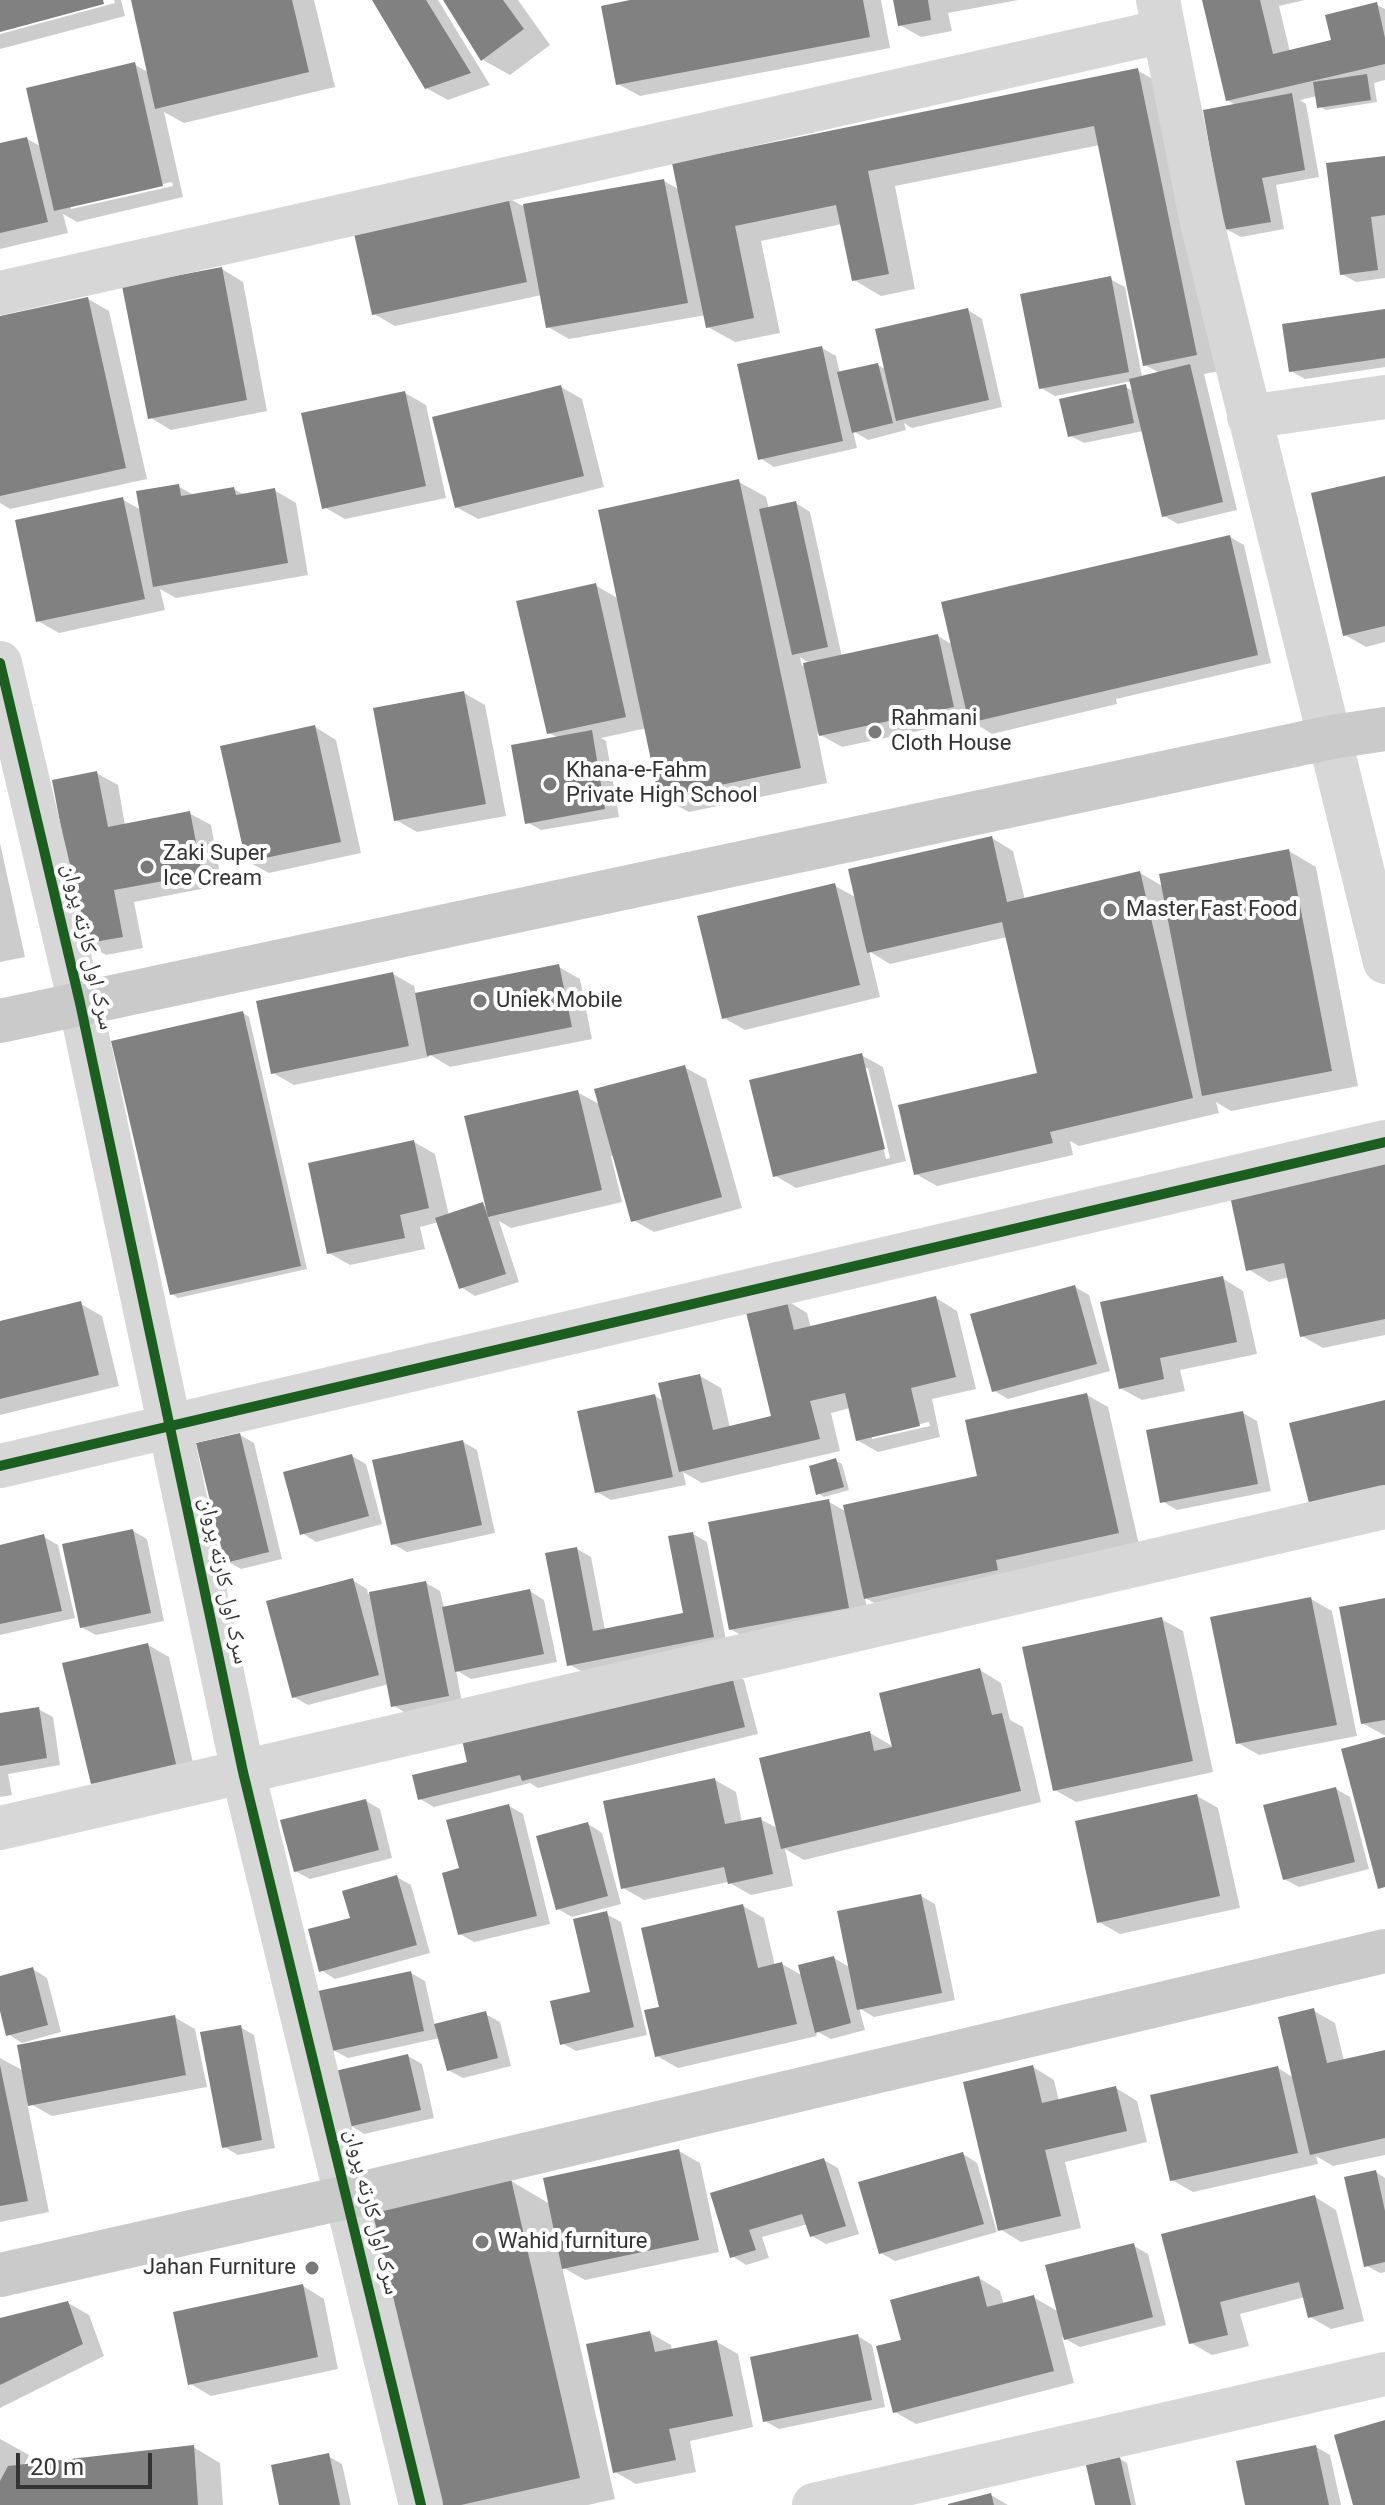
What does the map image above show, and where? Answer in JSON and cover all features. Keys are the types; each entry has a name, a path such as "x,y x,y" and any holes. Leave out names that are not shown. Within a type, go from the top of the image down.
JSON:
{"main road":[{"path":"0,1021 1332,737 1385,729"},
{"path":"0,2275 347,2197 1385,1951"}],"street":[{"path":"0,293 1161,16 1202,223 1332,737 1385,962"},
{"path":"1249,417 1385,397"},
{"name":"سرک اول کارته پروان","path":"0,663 80,1003 243,1772 421,2505"},
{"path":"0,1466 1385,1142"},
{"path":"0,1828 1385,1507"},
{"path":"814,2505 1385,2374"}],"building":[{"path":"0,0 103,0 104,4 0,32"},
{"path":"131,0 292,0 309,72 155,109"},
{"path":"372,0 426,0 471,73 425,89"},
{"path":"443,0 503,0 524,29 481,61"},
{"path":"630,0 863,0 870,37 616,85 601,6"},
{"path":"893,0 928,0 931,20 898,26"},
{"path":"1202,0 1260,0 1273,54 1331,40 1325,15 1377,2 1385,38 1385,64 1226,101"},
{"path":"135,62 163,186 54,211 26,88"},
{"path":"1138,68 1197,355 1143,366 1094,126 868,171 889,274 852,281 836,205 735,226 754,318 706,328 672,163"},
{"path":"1367,74 1371,100 1317,108 1313,82"},
{"path":"1292,93 1305,170 1262,178 1271,222 1224,230 1203,110"},
{"path":"27,137 48,222 0,233 0,143"},
{"path":"1385,156 1385,215 1371,217 1378,270 1340,275 1326,163"},
{"path":"664,179 688,303 546,328 523,204"},
{"path":"508,196 527,282 372,315 353,229"},
{"path":"222,267 247,400 148,419 122,286"},
{"path":"1111,276 1129,372 1039,389 1020,294"},
{"path":"88,297 126,468 0,496 0,316"},
{"path":"968,308 989,400 896,421 875,329"},
{"path":"1385,309 1385,358 1289,372 1282,324"},
{"path":"822,346 843,441 758,460 737,364"},
{"path":"878,363 893,423 852,433 837,372"},
{"path":"1190,364 1223,502 1162,517 1129,379"},
{"path":"1126,384 1134,423 1068,437 1059,399"},
{"path":"561,385 584,476 455,508 432,417"},
{"path":"405,391 426,486 322,509 301,413"},
{"path":"1385,476 1385,626 1343,636 1311,493"},
{"path":"739,479 801,768 659,798 598,510"},
{"path":"179,484 181,496 234,487 236,495 275,488 288,563 153,587 136,491"},
{"path":"123,497 145,599 36,622 15,520"},
{"path":"796,501 828,647 792,655 759,509"},
{"path":"1230,535 1258,655 969,723 941,602"},
{"path":"596,583 626,717 547,734 516,601"},
{"path":"938,634 954,707 819,736 803,663"},
{"path":"464,691 486,804 394,821 373,708"},
{"path":"315,725 341,842 246,862 220,746"},
{"path":"592,730 605,809 525,824 511,745"},
{"path":"97,771 108,827 190,811 202,874 114,890 123,937 83,944 52,780"},
{"path":"992,836 1007,902 1140,871 1193,1098 1050,1132 1053,1143 914,1175 898,1105 1037,1073 1002,922 867,953 848,869"},
{"path":"1289,849 1332,1071 1202,1096 1159,874"},
{"path":"835,883 860,985 722,1019 697,916"},
{"path":"559,964 572,1027 427,1056 415,993"},
{"path":"393,972 409,1046 271,1074 256,1001"},
{"path":"243,1011 301,1266 170,1295 111,1041"},
{"path":"862,1053 885,1149 773,1177 749,1080"},
{"path":"685,1065 722,1197 631,1222 594,1089"},
{"path":"578,1090 602,1190 488,1217 464,1116"},
{"path":"414,1140 429,1208 400,1215 405,1238 327,1254 308,1163"},
{"path":"1385,1162 1385,1319 1300,1337 1284,1263 1246,1271 1230,1196"},
{"path":"483,1202 506,1274 459,1289 435,1218"},
{"path":"1223,1276 1237,1342 1160,1358 1164,1379 1119,1389 1100,1302"},
{"path":"1075,1285 1097,1364 992,1392 970,1314"},
{"path":"936,1296 956,1377 911,1388 920,1426 856,1441 845,1393 810,1401 820,1439 679,1472 658,1383 700,1374 713,1430 771,1416 745,1308 786,1298 794,1330"},
{"path":"81,1301 99,1375 0,1399 0,1321"},
{"path":"1087,1393 1119,1533 996,1560 998,1570 864,1599 843,1505 977,1476 965,1420"},
{"path":"655,1394 673,1477 595,1493 577,1411"},
{"path":"1385,1400 1385,1485 1309,1503 1289,1423"},
{"path":"1243,1411 1258,1484 1160,1503 1146,1430"},
{"path":"240,1433 269,1552 225,1563 196,1443"},
{"path":"463,1440 482,1525 391,1545 372,1460"},
{"path":"352,1454 369,1516 300,1535 283,1472"},
{"path":"836,1458 844,1487 816,1495 809,1466"},
{"path":"829,1499 849,1608 729,1630 708,1522"},
{"path":"133,1529 151,1613 80,1628 62,1544"},
{"path":"693,1532 714,1637 567,1666 545,1553 577,1547 593,1631 683,1613 668,1536"},
{"path":"44,1534 62,1611 0,1624 0,1545"},
{"path":"353,1578 379,1675 292,1698 266,1601"},
{"path":"426,1581 449,1696 391,1707 369,1592"},
{"path":"530,1589 544,1654 455,1672 442,1607"},
{"path":"1311,1597 1337,1725 1236,1744 1210,1617"},
{"path":"1385,1598 1385,1720 1361,1724 1339,1607"},
{"path":"1162,1617 1193,1761 1053,1791 1022,1647"},
{"path":"148,1643 176,1764 91,1784 62,1663"},
{"path":"980,1668 992,1715 1002,1713 1021,1791 781,1849 759,1758 870,1731 874,1751 892,1747 879,1693"},
{"path":"730,1669 745,1727 522,1781 520,1775 418,1800 412,1775 467,1762 462,1740"},
{"path":"39,1707 47,1758 0,1766 0,1713"},
{"path":"1385,1737 1385,1887 1378,1889 1341,1749"},
{"path":"715,1778 725,1824 761,1817 773,1874 728,1884 724,1867 621,1889 603,1801"},
{"path":"1336,1787 1355,1862 1283,1880 1263,1805"},
{"path":"1197,1794 1220,1896 1097,1923 1075,1821"},
{"path":"366,1799 379,1850 294,1872 280,1820"},
{"path":"509,1804 537,1916 458,1935 442,1873 459,1868 446,1820"},
{"path":"588,1822 608,1896 556,1910 536,1836"},
{"path":"397,1875 417,1945 319,1972 308,1929 350,1918 342,1891"},
{"path":"921,1894 942,1993 857,2010 837,1911"},
{"path":"743,1904 758,1968 782,1962 797,2024 655,2057 644,2010 659,2007 641,1928"},
{"path":"607,1911 634,2027 560,2045 550,2001 590,1992 573,1919"},
{"path":"834,1956 851,2023 815,2033 798,1965"},
{"path":"33,1967 48,2025 6,2036 0,2011 0,1976"},
{"path":"411,1971 424,2031 332,2051 318,1991"},
{"path":"1314,2008 1327,2063 1385,2050 1385,2138 1310,2155 1278,2017"},
{"path":"486,2011 498,2058 447,2071 434,2024"},
{"path":"175,2015 186,2075 28,2106 17,2045"},
{"path":"241,2025 262,2140 222,2148 200,2032"},
{"path":"408,2054 421,2110 348,2127 335,2071"},
{"path":"0,2065 28,2201 0,2206"},
{"path":"1033,2065 1042,2103 1116,2086 1127,2131 1045,2150 1061,2216 998,2231 963,2082"},
{"path":"1278,2066 1298,2153 1170,2181 1150,2095"},
{"path":"679,2149 699,2240 562,2269 543,2178"},
{"path":"963,2152 984,2224 879,2254 858,2182"},
{"path":"824,2158 846,2226 810,2237 802,2214 749,2230 756,2250 730,2258 710,2193"},
{"path":"1376,2170 1385,2211 1385,2262 1364,2267 1344,2177"},
{"path":"511,2179 580,2478 461,2505 437,2505 369,2211"},
{"path":"1315,2195 1344,2309 1308,2318 1299,2282 1220,2302 1228,2335 1189,2344 1161,2234"},
{"path":"1134,2243 1153,2317 1064,2340 1045,2265"},
{"path":"979,2276 987,2307 1034,2295 1054,2371 893,2413 876,2346 901,2340 890,2300"},
{"path":"303,2284 318,2357 188,2385 173,2312"},
{"path":"68,2301 83,2344 0,2385 0,2318"},
{"path":"650,2331 655,2352 717,2340 733,2416 669,2429 676,2460 613,2473 586,2344"},
{"path":"858,2334 872,2400 763,2422 750,2357"},
{"path":"1385,2420 1385,2505 1353,2505 1334,2435"},
{"path":"194,2445 198,2505 0,2505 0,2481 8,2466"},
{"path":"1316,2445 1329,2505 1245,2505 1236,2461"},
{"path":"329,2453 340,2505 279,2505 271,2465"},
{"path":"1120,2457 1131,2505 1095,2505 1086,2465"},
{"path":"991,2493 994,2505 948,2505 948,2504"}],"cycle path":[{"path":"0,663 80,1003 243,1772 421,2505"},
{"path":"0,1466 1385,1142"}],"place":[{"name":"Rahmani Cloth House","path":"875,732"},
{"name":"Khana-e-Fahm Private High School","path":"550,784"},
{"name":"Zaki Super Ice Cream","path":"147,867"},
{"name":"Master Fast Food","path":"1110,910"},
{"name":"Uniek Mobile","path":"480,1001"},
{"name":"Wahid furniture","path":"482,2242"},
{"name":"Jahan Furniture","path":"312,2268"}]}
